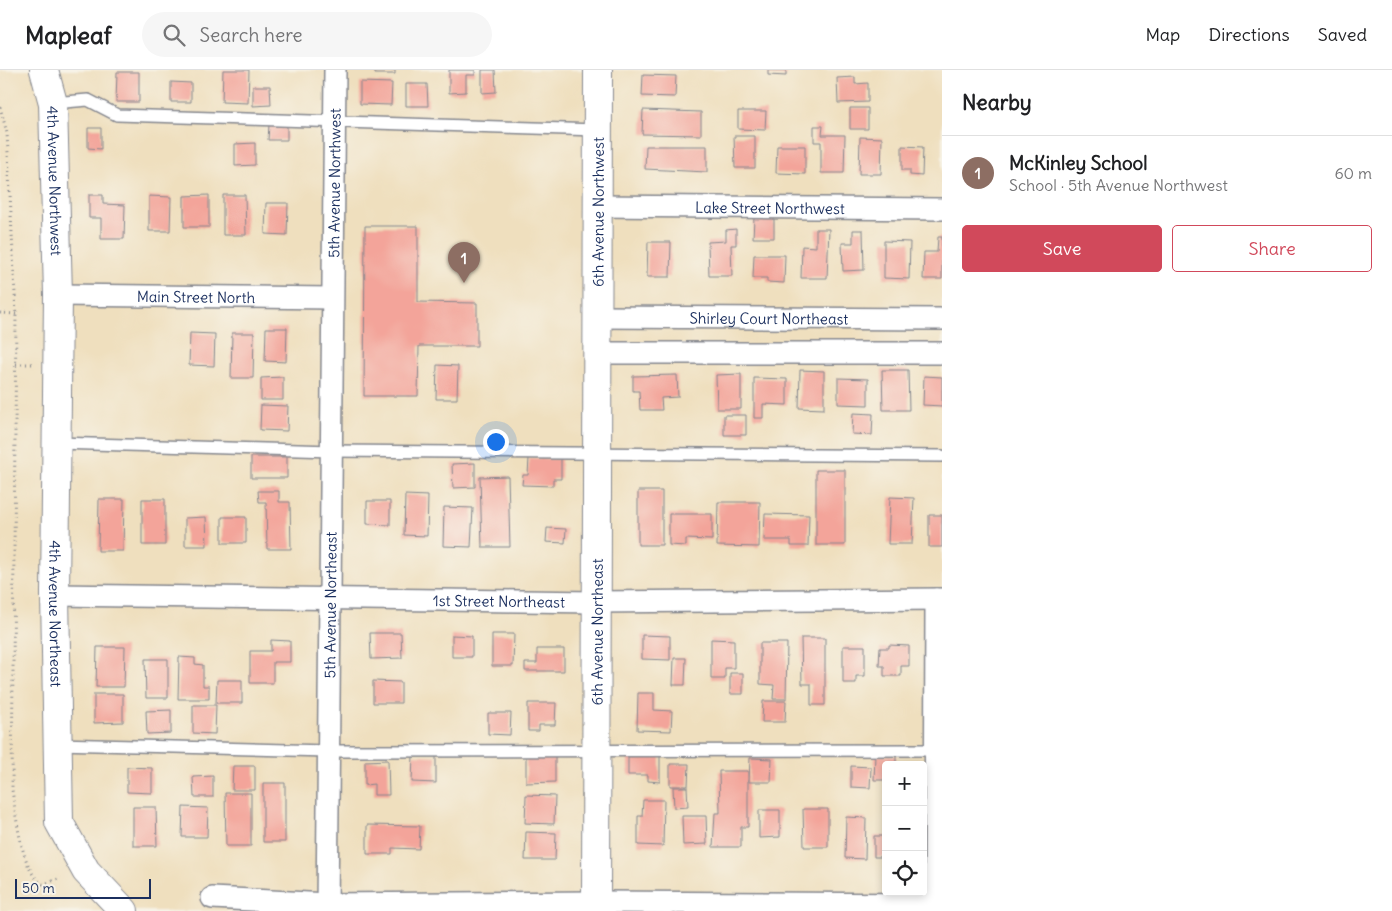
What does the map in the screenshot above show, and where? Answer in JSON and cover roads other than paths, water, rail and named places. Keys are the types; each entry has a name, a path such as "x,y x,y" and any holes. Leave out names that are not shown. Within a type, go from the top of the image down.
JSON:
{"street":[{"name":"4th Avenue Northwest","path":"44,70 53,102 58,295"},
{"name":"5th Avenue Northwest","path":"332,298 335,70"},
{"name":"6th Avenue Northwest","path":"597,354 596,206 598,70"},
{"name":"Lake Street Northwest","path":"596,206 942,209"},
{"name":"Main Street North","path":"58,295 332,298"},
{"name":"4th Avenue Northeast","path":"58,295 55,595 59,822 86,871 124,911"},
{"name":"5th Avenue Northeast","path":"327,908 332,298"},
{"name":"Shirley Court Northeast","path":"597,317 942,319"},
{"path":"597,354 942,352"},
{"name":"6th Avenue Northeast","path":"596,906 595,602 597,354"},
{"name":"1st Street Northeast","path":"55,595 595,602 939,599"},
{"path":"212,898 327,908 596,906 935,907 935,750 939,599"}],"lane":[{"path":"53,102 88,100 117,114 597,130"},
{"path":"57,443 332,451 942,456"},
{"path":"57,744 328,751 935,750"}],"place":[{"name":"McKinley School","path":"464,283"}]}
